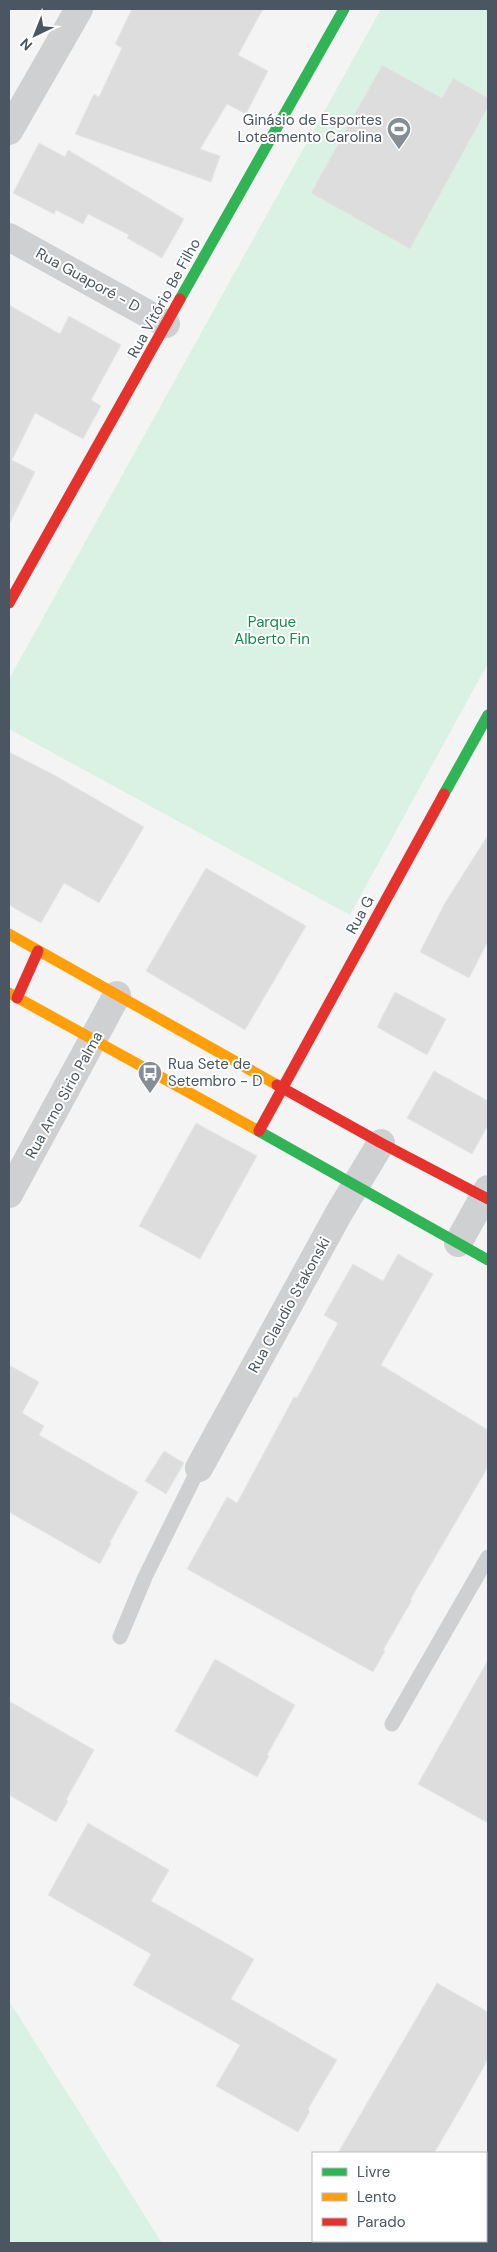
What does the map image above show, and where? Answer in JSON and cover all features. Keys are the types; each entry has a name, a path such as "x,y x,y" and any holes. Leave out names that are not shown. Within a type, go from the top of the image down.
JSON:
{"street":[{"path":"9,131 79,9"},
{"name":"Rua Vitório Be Filho","path":"9,603 344,9"},
{"name":"Rua Guaporé - D","path":"9,237 166,324"},
{"name":"Rua G","path":"259,1131 282,1086 488,715"},
{"path":"9,934 381,1143 487,1195 458,1243"},
{"path":"38,950 13,996 171,1081 488,1260"},
{"name":"Rua Arno Sirio Palma","path":"9,1194 94,1041 117,995"},
{"name":"Rua Claudio Stakonski","path":"200,1468 355,1186 381,1143"}],"lane":[{"path":"120,1637 145,1577 200,1468"},
{"path":"392,1724 488,1557"}],"green space":[{"name":"Parque Alberto Fin","path":"381,9 488,9 488,663 350,915 9,729 9,679"},
{"path":"9,2001 162,2243 9,2243"}],"building":[{"path":"132,9 263,9 238,55 268,71 246,114 227,104 200,149 220,156 211,182 75,134 94,94 99,97 122,48 115,44"},
{"name":"Ginásio de Esportes Loteamento Carolina","path":"382,65 442,98 453,78 488,98 488,107 410,249 311,193"},
{"path":"39,143 65,157 68,150 184,219 162,258 127,238 129,235 88,214 83,224 56,210 54,214 13,193"},
{"path":"9,305 60,334 69,316 121,345 91,400 101,406 83,439 35,413 12,460 35,472 9,525"},
{"path":"9,752 54,775 144,827 99,903 64,883 41,923 9,905"},
{"path":"488,835 488,941 469,978 420,952 445,903"},
{"path":"206,868 306,926 245,1030 146,971"},
{"path":"395,992 446,1019 427,1055 377,1027"},
{"path":"434,1071 488,1101 488,1125 472,1154 407,1118"},
{"path":"196,1123 257,1156 200,1259 139,1226"},
{"path":"398,1254 433,1274 381,1365 488,1430 488,1467 410,1600 412,1600 383,1650 385,1651 373,1672 187,1569 227,1497 237,1503 294,1397 297,1398 338,1323 324,1315 353,1264 383,1281"},
{"path":"9,1365 39,1382 22,1413 44,1426 39,1435 138,1492 100,1564 9,1512"},
{"path":"164,1451 184,1463 166,1494 145,1481"},
{"path":"215,1659 295,1705 257,1777 175,1731"},
{"path":"488,1660 488,1823 418,1784"},
{"path":"9,1701 94,1750 56,1822 9,1795"},
{"path":"88,1823 169,1870 151,1901 254,1959 231,1999 337,2060 308,2109 310,2111 298,2132 216,2086 240,2045 133,1985 151,1954 48,1895"},
{"path":"437,1983 488,2012 488,2059 435,2152 339,2152"}],"traffic: fast":[{"path":"180,299 344,9"},
{"path":"444,794 488,715"},
{"path":"255,1129 488,1260"}],"traffic: slow":[{"path":"9,934 277,1085"},
{"path":"9,993 255,1129"}],"traffic: jam":[{"path":"9,603 180,299"},
{"path":"259,1131 444,794"},
{"path":"17,998 38,951"},
{"path":"277,1085 381,1143 488,1199"}],"place":[{"name":"Ginásio de Esportes Loteamento Carolina","path":"399,150"},
{"name":"Rua Sete de Setembro - D","path":"150,1094"}]}
